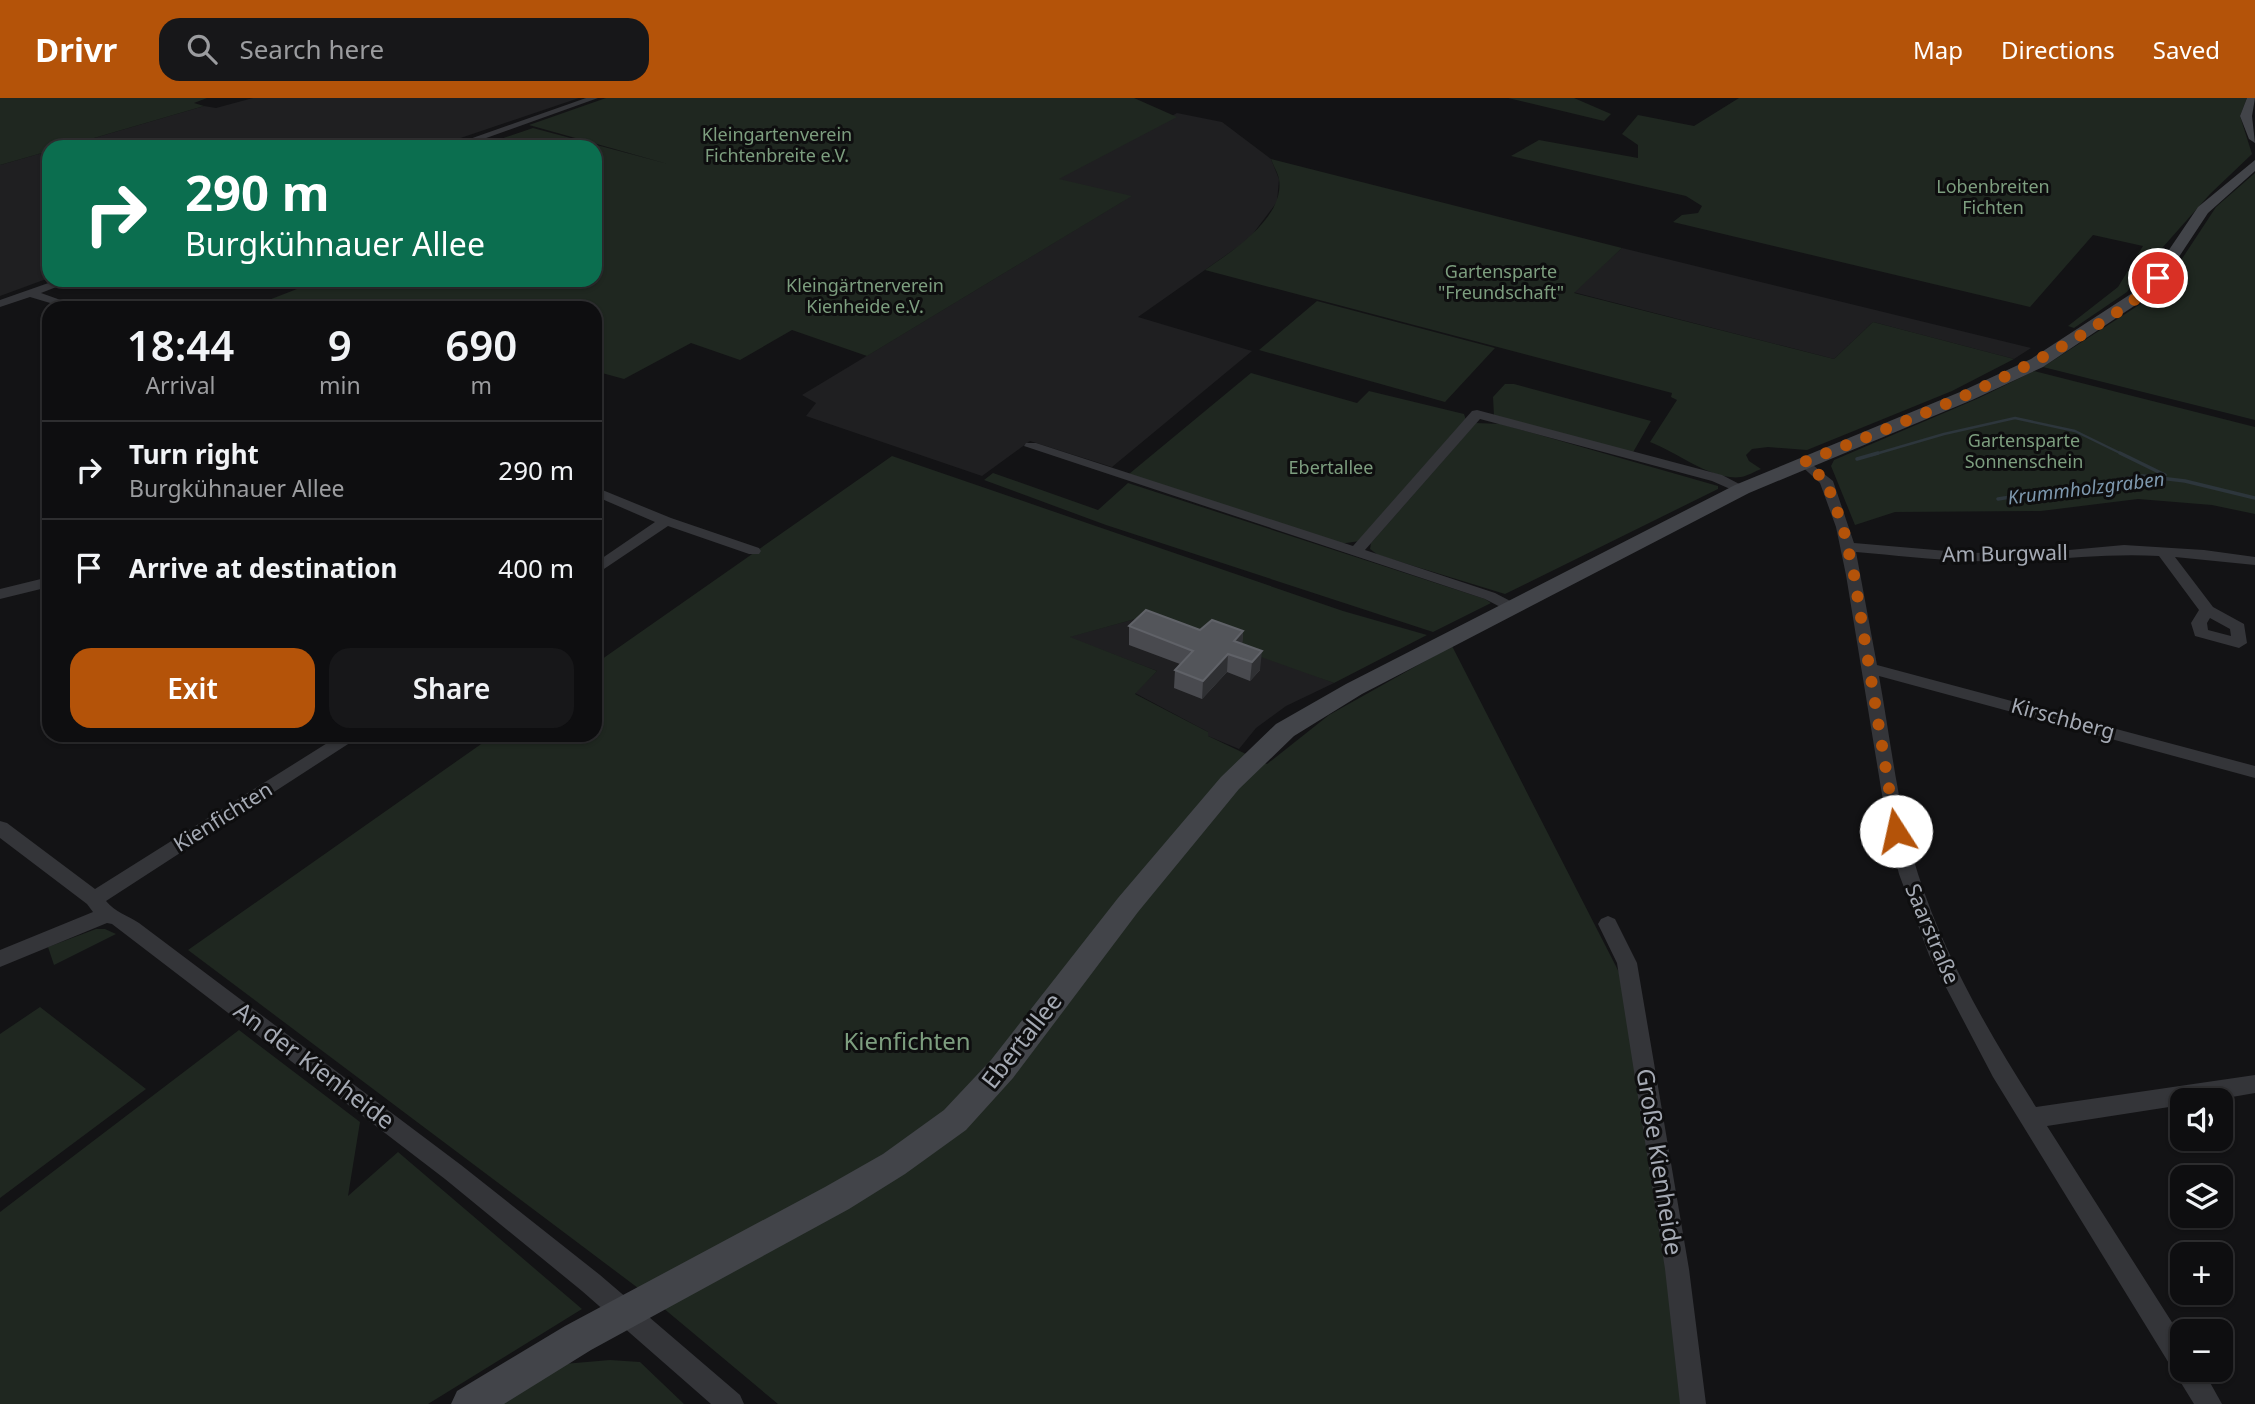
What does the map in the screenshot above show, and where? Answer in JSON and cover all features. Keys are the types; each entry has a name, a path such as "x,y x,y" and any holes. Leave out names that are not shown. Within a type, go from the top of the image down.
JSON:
{"street":[{"path":"472,140 594,98"},
{"path":"2253,98 2246,116 2255,139"},
{"name":"Ebertallee","path":"470,1404 548,1355 837,1198 905,1156 955,1120 1002,1069 1162,863 1263,749 1296,723 1330,702 1742,489 2012,376 2119,311 2158,278 2203,210 2255,164"},
{"path":"0,304 48,287"},
{"path":"30,293 42,302"},
{"path":"1355,553 1477,414 1719,479 1742,489"},
{"path":"1031,446 1490,596 1513,608"},
{"name":"Saarstraße","path":"1804,462 1826,481 1848,547 1896,831 1916,901 1937,954 1961,1002 2030,1117 2170,1342"},
{"path":"602,494 666,521 754,551"},
{"path":"602,565 666,521"},
{"name":"Am Burgwall","path":"1848,547 1950,557 2058,555 2124,548 2255,561"},
{"path":"2163,551 2207,610"},
{"path":"0,594 42,584"},
{"name":"Kirschberg","path":"1870,668 2255,772"},
{"name":"Kienfichten","path":"0,959 100,907 343,742"},
{"name":"An der Kienheide","path":"0,828 100,907 132,928 438,1160 626,1312 679,1362 731,1404"},
{"name":"Große Kienheide","path":"1608,924 1627,963 1677,1269 1693,1404"},
{"path":"2030,1117 2061,1115 2255,1084"},
{"path":"2195,1382 2209,1404"}],"shaded area":[{"path":"253,98 579,98 455,140 87,140 204,106 216,108"},
{"path":"1177,113 1222,122 1271,159 1279,179 1277,202 1249,239 1138,317 1252,351 1112,467 1030,441 982,476 806,416 816,403 802,395 1123,201 1048,183"},
{"path":"42,153 42,281 0,296 0,165"},
{"path":"1622,248 2031,348 2014,359 1873,322 1834,359 1573,292"},
{"path":"1146,616 1334,683 1286,706 1256,728 1239,749 1208,736 1208,732 1135,693 1157,671 1068,637"}],"green space":[{"path":"0,98 207,98 194,103 204,106 87,140 42,140 42,153 0,165"},
{"path":"606,98 1134,98 1177,117 1059,179 1132,196 867,356 792,330 740,360 691,343 624,379 602,373 602,301 266,301 302,287 602,287 602,146 668,164 602,145 602,140 582,140 529,125"},
{"path":"1508,98 1574,98 1611,114 1604,121"},
{"name":"Lobenbreiten Fichten","path":"1739,98 2247,98 2240,116 2252,154 2210,194 2127,292 2074,328 2068,326 2118,287 2143,246 2093,235 2030,307 1673,222 1682,215 1698,213 1702,206 1686,196 1511,156 1539,140 1638,158 1638,145 1622,134 1638,115 1694,126"},
{"path":"533,128 578,140 498,140"},
{"name":"Gartensparte \"Freundschaft\"","path":"1271,159 1622,248 1574,293 1834,359 1873,322 2014,359 1952,391 1807,450 1768,447 1752,449 1746,455 1749,461 1761,469 1741,477 1718,475 1650,442 1677,400 1671,397 1672,393 1205,270 1242,243 1274,207 1279,193 1279,179"},
{"path":"2255,173 2255,420 2043,367 2156,294 2216,207"},
{"path":"1317,301 1495,348 1445,402 1259,350"},
{"name":"Gartensparte Sonnenschein","path":"2034,371 2255,427 2255,514 2212,505 2138,499 2041,511 1895,512 1855,525 1831,466 1834,460 1979,398"},
{"name":"Ebertallee","path":"1251,373 1357,403 1369,391 1464,414 1466,420 1360,541 1339,544 1129,474"},
{"path":"1505,384 1514,384 1651,421 1632,454 1494,416 1493,397"},
{"path":"1476,423 1501,424 1718,486 1718,489 1505,594 1378,555 1370,549 1371,543"},
{"name":"Kienfichten","path":"892,456 1343,611 1427,635 1334,683 1146,616 1070,637 1157,671 1135,694 1208,732 1208,736 1267,764 1329,715 1452,646 1623,980 1670,1260 1681,1404 778,1404 650,1297 188,950 484,742 602,742 602,659"},
{"path":"993,473 1098,510 1128,483 1491,603 1433,632 1106,525 984,480"},
{"path":"96,929 105,929 116,934 54,965 48,947"},
{"path":"40,1007 146,1089 0,1198 0,1034"},
{"path":"239,1030 360,1122 348,1196 398,1152 582,1309 428,1404 0,1404 0,1212"},
{"path":"610,1360 640,1362 684,1404 494,1404 552,1365"}],"building":[{"path":"1146,610 1200,630 1212,620 1243,631 1234,641 1262,651 1252,662 1228,654 1203,681 1175,670 1193,651 1129,626"}],"waterway":[{"path":"1872,455 1944,434 2015,418 2075,431 2124,455"},
{"path":"1857,459 1878,453"},
{"path":"2120,453 2165,475"},
{"name":"Krummholzgraben","path":"1998,499 2143,476 2185,481 2255,498"}],"route":[{"path":"1896,831 1854,575 1843,527 1826,481 1804,462 1997,383 2033,365 2127,306 2158,278"}],"park label":[{"name":"Kleingartenverein Fichtenbreite e.V.","path":"777,145"},
{"name":"Kleingärtnerverein Kienheide e.V.","path":"865,296"}]}
